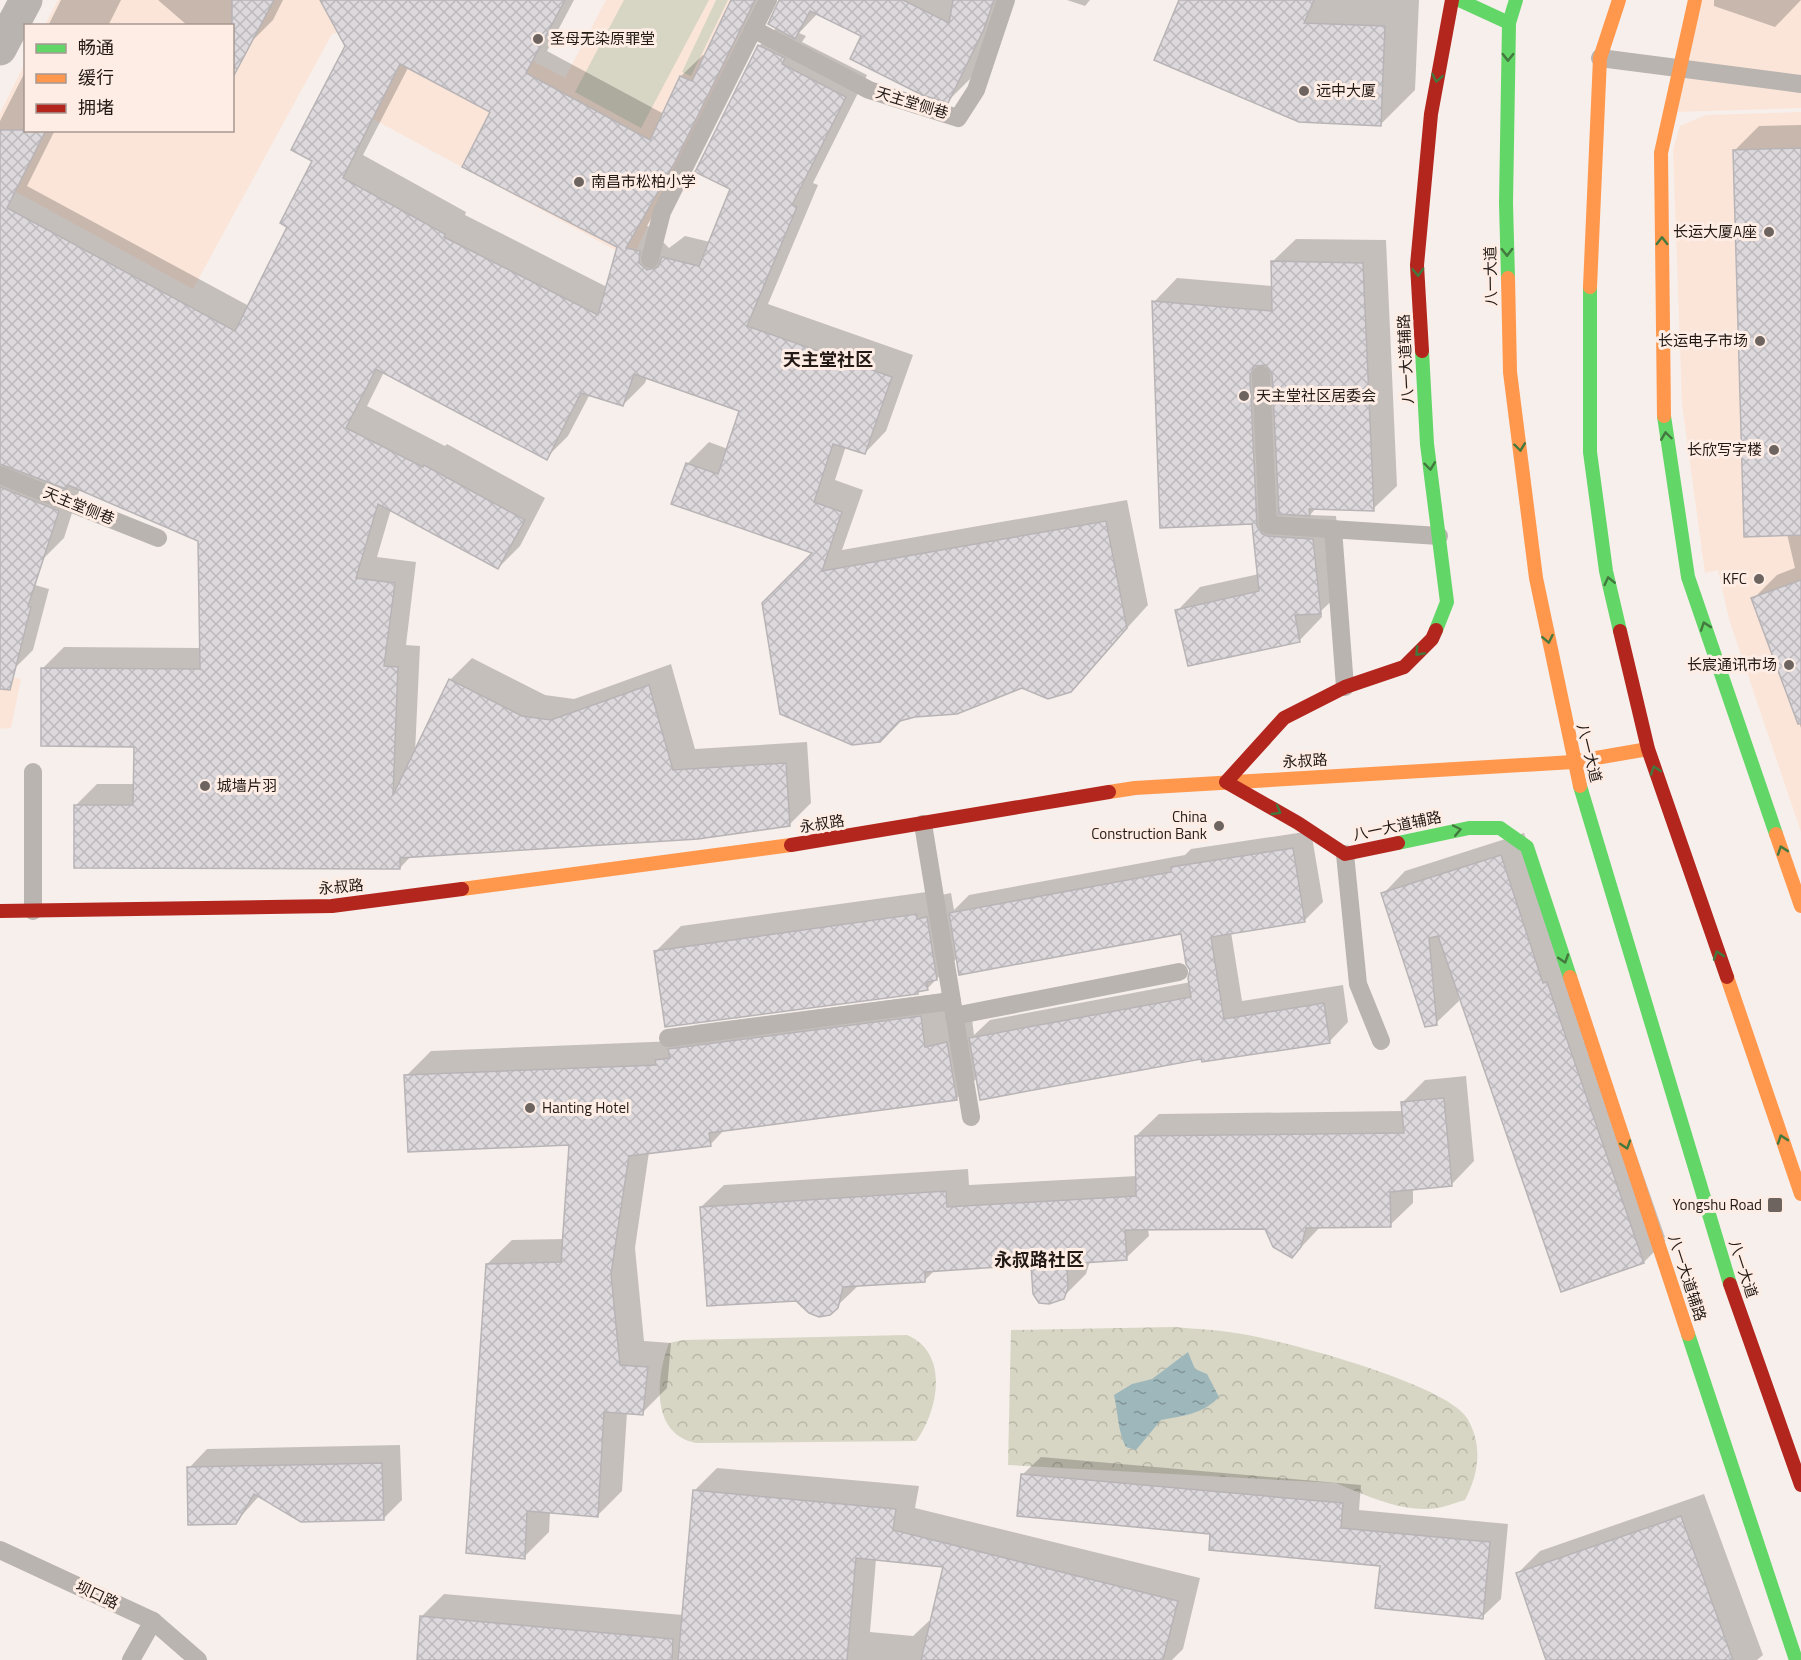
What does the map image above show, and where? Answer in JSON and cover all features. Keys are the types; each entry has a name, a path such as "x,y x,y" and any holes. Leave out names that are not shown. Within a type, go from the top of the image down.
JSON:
{"main road":[{"name":"八一大道辅路","path":"1452,0 1431,114 1417,265 1427,444 1447,602 1431,639 1404,667 1345,687 1284,718 1226,782 1298,823 1345,854 1470,828 1500,828 1527,847 1796,1660"},
{"path":"1459,0 1509,23"},
{"name":"八一大道","path":"1516,0 1509,23 1506,203 1510,372 1536,578 1573,762 1730,1285 1801,1485"},
{"path":"1619,0 1600,58 1588,337 1590,452 1606,571 1648,749 1801,1194"},
{"path":"1695,0 1661,153 1662,406 1688,577 1801,906"},
{"name":"永叔路","path":"0,911 332,906 681,861 923,824 1135,788 1573,762 1648,749"}],"street":[{"path":"0,49 26,0"}],"lane":[{"path":"650,260 662,212 768,0"},
{"name":"天主堂侧巷","path":"753,29 869,90 958,118 976,90 1000,2"},
{"path":"1600,58 1801,84"},
{"path":"1261,375 1268,525 1439,536"},
{"name":"天主堂侧巷","path":"0,475 158,538"},
{"path":"1333,529 1345,687"},
{"path":"33,772 33,911"},
{"path":"923,824 971,1117"},
{"path":"1345,854 1358,984 1381,1041"},
{"path":"668,1038 953,1008 1179,972"},
{"name":"坝口路","path":"0,1550 153,1621 198,1660"},
{"path":"131,1660 153,1621"}],"shaded area":[{"path":"58,0 404,0 395,20 332,34 193,289 0,183 0,113 24,65 24,132 234,132 234,24 46,24"},
{"name":"南昌市松柏小学","path":"418,0 565,78 606,0 756,0 632,259 347,105"},
{"path":"1702,0 1801,0 1801,108 1677,112"},
{"name":"长运电子市场","path":"1801,112 1801,832 1729,619 1718,570 1705,573 1682,404 1673,149 1680,126 1706,115"},
{"path":"0,674 21,679 11,728 0,729"}],"green space":[{"path":"624,0 709,0 641,128 575,92"},
{"path":"716,0 728,0 691,76 682,72"},
{"path":"1174,1327 1242,1334 1292,1345 1398,1378 1453,1405 1467,1418 1477,1449 1476,1469 1465,1500 1444,1507 1424,1509 1398,1506 1336,1483 1008,1465 1011,1330"},
{"path":"907,1335 921,1344 930,1355 935,1369 936,1384 930,1415 916,1441 696,1443 681,1438 664,1416 660,1402 661,1372 669,1343 683,1340"}],"water":[{"path":"1188,1352 1195,1369 1207,1374 1219,1397 1199,1411 1161,1420 1136,1450 1126,1447 1114,1395 1132,1384 1152,1379"}],"building":[{"path":"232,0 274,0 234,75 234,24 232,24"},
{"path":"320,0 565,0 526,73 650,140 680,76 692,81 731,0 755,0 675,162 626,248 640,251 639,263 647,270 658,267 662,257 699,266 730,189 695,172 758,45 785,58 782,64 846,97 792,205 797,207 747,326 892,377 865,454 833,444 814,502 842,512 822,571 1106,521 1127,628 1071,692 1048,699 1022,688 957,714 915,717 900,721 880,742 852,745 780,714 762,603 812,553 671,504 686,463 718,474 739,411 634,374 623,406 581,393 547,460 376,369 346,428 423,467 424,465 525,520 498,569 378,504 356,578 395,583 384,666 398,667 393,795 449,679 522,716 551,720 649,685 673,770 786,763 790,826 698,839 400,858 400,869 74,868 74,805 133,805 134,747 41,746 41,668 200,669 198,541 68,485 66,489 0,464 0,130 45,132 7,208 235,331 287,227 280,223 312,161 291,150 345,46","holes":["400,64 490,112 462,167 617,247 598,315 444,237 445,234 343,178"]},
{"path":"779,0 903,0 949,23 953,0 994,0 984,29 948,103 922,95 850,59 861,36 810,11 795,39 768,24"},
{"name":"远中大厦","path":"1179,0 1314,0 1304,23 1385,26 1381,126 1299,122 1154,60"},
{"path":"1801,148 1801,535 1744,537 1733,150"},
{"path":"1271,261 1363,263 1374,511 1309,509 1310,516 1279,514 1272,374 1266,365 1254,366 1250,376 1257,526 1262,534 1267,536 1313,539 1321,614 1295,615 1300,642 1188,666 1175,610 1259,591 1252,524 1160,528 1152,301 1272,311"},
{"path":"0,487 59,511 28,606 31,607 10,690 0,689"},
{"name":"长宸通讯市场","path":"1801,580 1801,723 1798,724 1751,598"},
{"path":"1293,848 1305,922 1211,937 1224,1019 1324,1003 1330,1043 1202,1062 1201,1059 980,1100 969,1038 1191,997 1188,978 1190,970 1186,964 1181,934 959,975 949,913 1171,872 1171,867"},
{"path":"1501,855 1543,983 1547,982 1644,1263 1561,1292 1438,936 1429,938 1437,1025 1425,1027 1381,893"},
{"path":"917,914 917,919 927,917 937,980 926,982 928,990 917,992 918,994 665,1027 654,951"},
{"path":"921,1016 925,1047 947,1042 957,1100 709,1133 711,1146 629,1156 611,1274 620,1365 648,1367 643,1415 604,1412 598,1517 527,1511 525,1559 466,1553 486,1264 561,1262 569,1145 408,1152 404,1075 656,1065 655,1060 670,1058 668,1049"},
{"path":"1444,1098 1452,1186 1390,1192 1391,1227 1306,1228 1301,1247 1292,1258 1273,1247 1265,1229 1125,1230 1127,1260 1067,1264 1068,1288 1064,1299 1049,1304 1039,1303 1033,1294 1031,1265 925,1272 925,1282 843,1287 838,1308 830,1315 819,1317 809,1313 796,1301 707,1306 700,1207 946,1191 947,1207 1136,1196 1135,1136 1404,1133 1401,1102"},
{"path":"382,1463 384,1520 301,1522 254,1494 236,1524 188,1525 187,1467"},
{"path":"1021,1474 1343,1503 1341,1528 1490,1542 1483,1619 1375,1608 1380,1566 1209,1550 1210,1534 1017,1516"},
{"path":"693,1490 896,1509 893,1530 1178,1601 1163,1660 921,1660 943,1567 856,1558 847,1660 678,1660"},
{"path":"1681,1516 1733,1660 1546,1660 1516,1573"},
{"path":"420,1616 673,1639 672,1660 417,1660"}],"traffic: fast":[{"path":"1459,0 1509,23"},
{"path":"1508,278 1506,203 1509,23 1516,0"},
{"path":"1590,287 1590,452 1606,571 1620,631"},
{"path":"1422,351 1427,444 1447,602 1436,630"},
{"path":"1664,416 1688,577 1776,834"},
{"path":"1580,786 1730,1284"},
{"path":"1398,843 1469,828 1500,828 1527,847 1570,977"},
{"path":"1688,1334 1796,1660"}],"traffic: slow":[{"path":"1590,287 1600,58 1619,0"},
{"path":"1664,416 1661,153 1695,0"},
{"path":"1508,278 1510,372 1536,578 1580,786"},
{"path":"1109,792 1135,788 1573,762 1648,749"},
{"path":"1776,834 1801,906"},
{"path":"462,889 791,845"},
{"path":"1570,977 1688,1334"},
{"path":"1727,977 1801,1194"}],"traffic: jam":[{"path":"1422,351 1417,265 1431,114 1452,0"},
{"path":"1398,843 1345,854 1298,823 1226,782 1284,718 1345,687 1404,667 1432,639 1436,630"},
{"path":"1620,631 1648,749 1727,977"},
{"path":"791,845 1109,792"},
{"path":"0,911 332,906 462,889"},
{"path":"1730,1284 1801,1485"}],"place":[{"name":"圣母无染原罪堂","path":"538,39"},
{"name":"远中大厦","path":"1304,91"},
{"name":"南昌市松柏小学","path":"579,182"},
{"name":"长运大厦A座","path":"1769,232"},
{"name":"长运电子市场","path":"1760,341"},
{"name":"天主堂社区居委会","path":"1244,396"},
{"name":"长欣写字楼","path":"1774,450"},
{"name":"KFC","path":"1759,579"},
{"name":"长宸通讯市场","path":"1789,665"},
{"name":"城墙片羽","path":"205,786"},
{"name":"China Construction Bank","path":"1219,826"},
{"name":"Hanting Hotel","path":"530,1108"},
{"name":"Yongshu Road","path":"1775,1205"}],"district":[{"name":"天主堂社区","path":"828,360"},
{"name":"永叔路社区","path":"1039,1260"}]}
